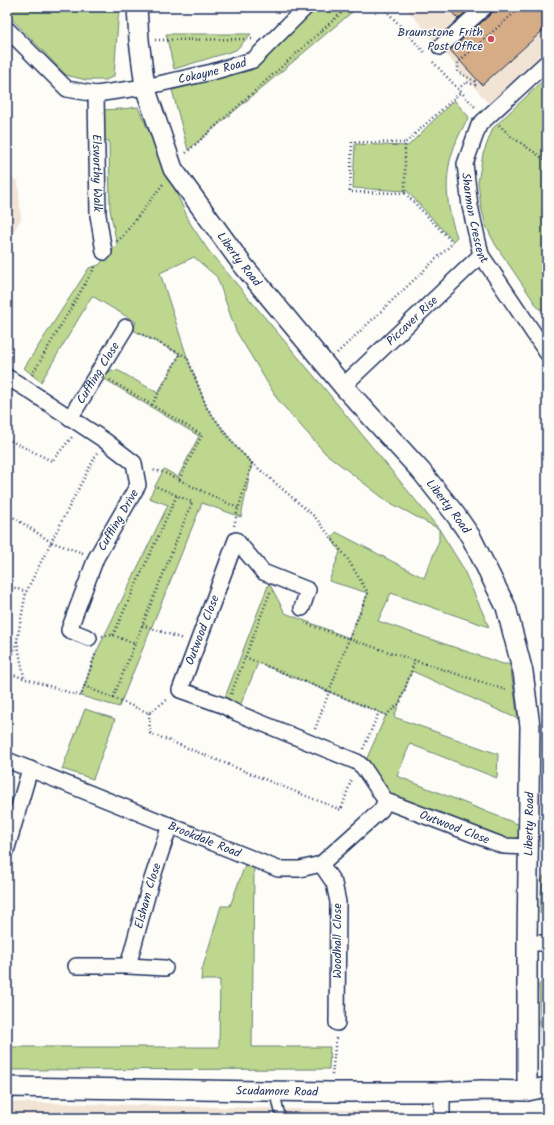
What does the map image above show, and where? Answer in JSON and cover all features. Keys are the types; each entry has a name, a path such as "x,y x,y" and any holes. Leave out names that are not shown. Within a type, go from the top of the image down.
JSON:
{"street":[{"name":"Liberty Road","path":"137,7 139,40 145,87 173,169 242,264 324,364 421,471 455,514 471,537 506,607 523,672 530,726 526,1091"},
{"name":"Cokayne Road","path":"7,28 67,89 96,94 145,87 212,72 253,60 306,7"},
{"path":"440,46 485,7"},
{"name":"Sharmon Crescent","path":"544,343 481,255 470,206 465,164 479,125 547,62"},
{"name":"Elsworthy Walk","path":"96,94 98,215 104,252"},
{"name":"Piccaver Rise","path":"343,386 481,255"},
{"name":"Cuffling Close","path":"75,422 98,372 126,327"},
{"path":"7,377 104,440 134,463 135,467"},
{"name":"Cuffling Drive","path":"89,638 69,630 96,558 138,485 135,467"},
{"path":"236,540 263,572 308,590 302,608"},
{"name":"Outwood Close","path":"180,690 236,540"},
{"path":"180,690 225,707 357,762 363,767 386,801"},
{"name":"Brookdale Road","path":"7,760 278,868 300,869 321,864 381,810 386,801"},
{"path":"7,848 30,769"},
{"name":"Outwood Close","path":"386,801 504,846 529,847"},
{"name":"Elsham Close","path":"128,966 150,885 170,825"},
{"name":"Woodhall Close","path":"321,864 334,883 338,902 337,1023"},
{"path":"527,943 547,943"},
{"path":"76,966 165,968"},
{"name":"Scudamore Road","path":"7,1087 331,1092 442,1092 482,1090 526,1091 547,1087"},
{"path":"442,1092 442,1118"}],"lane":[{"path":"275,1091 281,1118"}],"path":[{"path":"25,388 104,252 122,237 188,150 348,7"},
{"path":"458,89 466,82 475,85 476,82 458,72 458,62 522,7"},
{"path":"139,40 274,38"},
{"path":"405,193 350,192 352,142 405,143 461,92"},
{"path":"489,115 512,137 547,161"},
{"path":"324,364 453,243 405,193 405,143"},
{"path":"126,327 187,357 207,408 236,447 252,463 315,517 347,558 368,593 349,638 310,743"},
{"path":"152,405 180,354"},
{"path":"98,372 202,436 179,480"},
{"path":"7,439 52,461 75,422"},
{"path":"104,440 26,592 16,641 7,673 81,696 96,655 89,638 113,635 135,644"},
{"path":"236,540 234,527 238,508 252,463"},
{"path":"135,467 163,472 238,508"},
{"path":"113,698 192,502 155,486"},
{"path":"113,635 177,495"},
{"path":"7,513 51,542 96,558"},
{"path":"225,707 270,592 278,578"},
{"path":"7,585 26,592"},
{"path":"302,608 296,620 503,690 526,690"},
{"path":"142,625 197,644"},
{"path":"16,641 24,678"},
{"path":"245,657 386,715 400,703 415,660"},
{"path":"84,686 149,713"},
{"path":"149,713 180,690"},
{"path":"149,713 150,733 341,810 357,762 379,712"},
{"path":"331,1092 337,1023"}],"shaded area":[{"path":"405,7 547,7 547,50 489,104"},
{"path":"7,174 18,182 21,219 7,242"},
{"path":"7,1102 547,1115 547,1118 7,1118"}],"green space":[{"path":"7,7 119,7 114,76 106,80 86,80 66,75 7,14"},
{"path":"317,7 358,7 188,150 172,90 252,70"},
{"path":"166,34 251,34 236,50 174,69"},
{"path":"547,77 547,310 539,309 495,244 486,226 481,207 478,182 483,154 493,128"},
{"path":"454,100 469,117 454,146 448,176 447,190 449,205 457,237 453,241 407,191 353,188 355,144 408,146"},
{"path":"138,107 190,223 208,250 324,388 439,529 387,501 325,453 278,400 236,331 217,277 194,257 160,273 187,357 207,408 236,447 252,463 241,517 202,503 119,707 81,696 95,655 168,505 149,498 164,469 178,477 199,436 103,378 111,370 119,371 158,393 180,354 133,330 136,322 92,296 41,382 24,368 89,268 99,265 117,245 110,210 109,141 101,140 101,110"},
{"path":"439,529 462,566 489,627 391,593 378,621 503,664 510,664 518,719 412,671 394,717 498,754 497,778 410,744 397,776 525,827 529,847 386,801 363,767 386,715 258,663 237,713 222,705 269,583 285,613 349,638 368,593 329,581 340,552 332,539 336,532 424,578 439,541"},
{"path":"85,709 115,719 93,779 62,769"},
{"path":"245,865 254,868 252,1047 330,1047 329,1069 7,1070 7,1047 219,1047 220,980 201,980 202,970 221,906 230,906"},
{"path":"547,873 547,919 540,913 542,878"},
{"path":"547,974 547,1057 541,1050 539,985"}],"building":[{"path":"447,7 466,7 468,10 458,19"},
{"path":"494,7 547,7 547,27 482,85 450,50 491,14"}],"place":[{"name":"Braunstone Frith Post Office","path":"491,39"}]}
